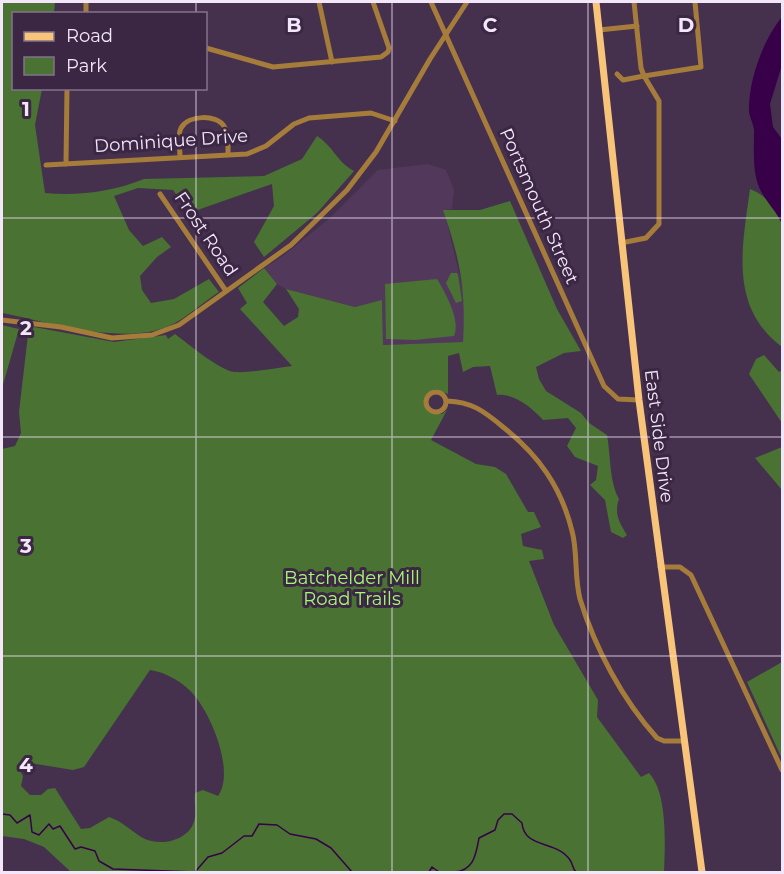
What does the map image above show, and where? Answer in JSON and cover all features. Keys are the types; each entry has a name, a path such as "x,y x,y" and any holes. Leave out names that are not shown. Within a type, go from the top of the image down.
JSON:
{"main road":[{"name":"East Side Drive","path":"596,2 639,400 702,873"}],"street":[{"path":"319,2 332,62"},
{"path":"207,48 267,67 381,57 388,52 387,39 373,2"},
{"name":"Portsmouth Street","path":"431,2 604,386 618,399 639,400"},
{"path":"2,320 61,327 112,338 152,335 179,325 291,245 347,190 376,152 446,34 468,2"},
{"path":"621,243 646,238 655,231 660,219 659,101 641,68 634,2"},
{"path":"617,74 623,80 679,69 701,68 695,2"},
{"path":"599,30 637,26"},
{"path":"66,164 67,90"},
{"name":"Dominique Drive","path":"46,165 247,154 260,149 294,124 309,118 371,113 395,121"},
{"path":"180,156 179,135 182,127 190,120 208,118 218,120 225,128 228,154"},
{"name":"Frost Road","path":"160,194 226,291"},
{"path":"447,401 465,402 478,407 538,458 550,477 569,521 574,541 575,571 580,599 610,672 657,738 664,741 683,741"},
{"path":"660,567 680,567 691,575 783,771"}],"shaded area":[{"path":"782,17 782,65 770,104 773,127 782,139 782,224 762,193 757,180 754,164 754,131 749,112 749,100 754,74 763,49"},
{"path":"428,164 446,170 454,190 452,209 444,210 466,302 464,342 383,345 382,301 355,307 286,289 277,284 264,268 283,256 330,218 378,170"}],"green space":[{"path":"2,2 55,2 54,12 12,12 12,90 42,90 35,125 45,193 95,192 144,179 264,176 302,159 317,136 354,171 317,213 264,257 254,242 274,206 272,184 189,213 173,190 138,188 114,196 129,230 143,246 162,237 171,247 157,257 140,276 142,290 151,303 174,299 209,279 219,292 169,326 151,332 109,333 2,313"},
{"path":"750,189 770,203 782,224 782,347 765,331 746,295 743,254"},
{"name":"Batchelder Mill Road Trails","path":"510,201 557,309 581,351 564,353 536,367 539,379 546,391 581,413 589,423 607,435 612,476 619,499 617,513 627,535 623,538 611,532 605,500 590,485 596,480 598,466 575,457 567,446 576,428 568,418 543,420 528,406 516,399 497,395 490,366 473,367 463,372 459,353 448,356 448,394 435,389 425,399 426,407 431,413 442,414 447,410 431,440 476,464 495,467 506,474 528,512 534,512 541,527 521,534 523,546 542,550 544,559 529,561 554,625 598,700 597,717 641,777 649,773 660,793 664,820 664,872 71,872 44,847 24,839 2,836 2,449 15,446 21,433 19,412 29,326 114,342 166,335 168,339 175,334 213,362 235,372 292,366 240,309 247,303 238,288 264,268 277,284 263,302 284,326 298,317 299,309 286,289 355,307 382,300 383,345 463,342 464,306 461,274 443,210 480,210","holes":["150,670 174,679 194,695 208,716 223,759 223,786 218,796 203,790 195,793 195,817 188,832 174,840 157,842 141,837 122,823 109,817 90,828 81,829 55,788 48,789 41,795 30,795 21,786 23,776 20,771 30,763 73,770 84,767"]},
{"path":"451,273 458,275 462,301 456,303 446,283"},
{"path":"437,279 454,315 456,330 454,336 415,340 386,339 385,284"},
{"path":"2,325 19,329 2,388"},
{"path":"764,355 779,372 782,370 782,423 749,374 756,359"},
{"path":"782,447 782,490 755,458"},
{"path":"782,662 782,759 747,682"}],"waterway":[{"path":"2,814 10,815 17,823 30,815 32,832 39,835 49,824 53,829 60,826 75,849 81,847 95,851 99,861 113,869 195,872 208,857 222,853 244,836 252,836 259,824 277,825 290,834 316,839 331,848 352,872"},
{"path":"454,872 466,869 470,865 475,856 479,838 495,830 498,820 504,814 512,814 522,823 529,837 564,854 576,872"},
{"path":"429,872 432,867 439,872 449,872"}]}
